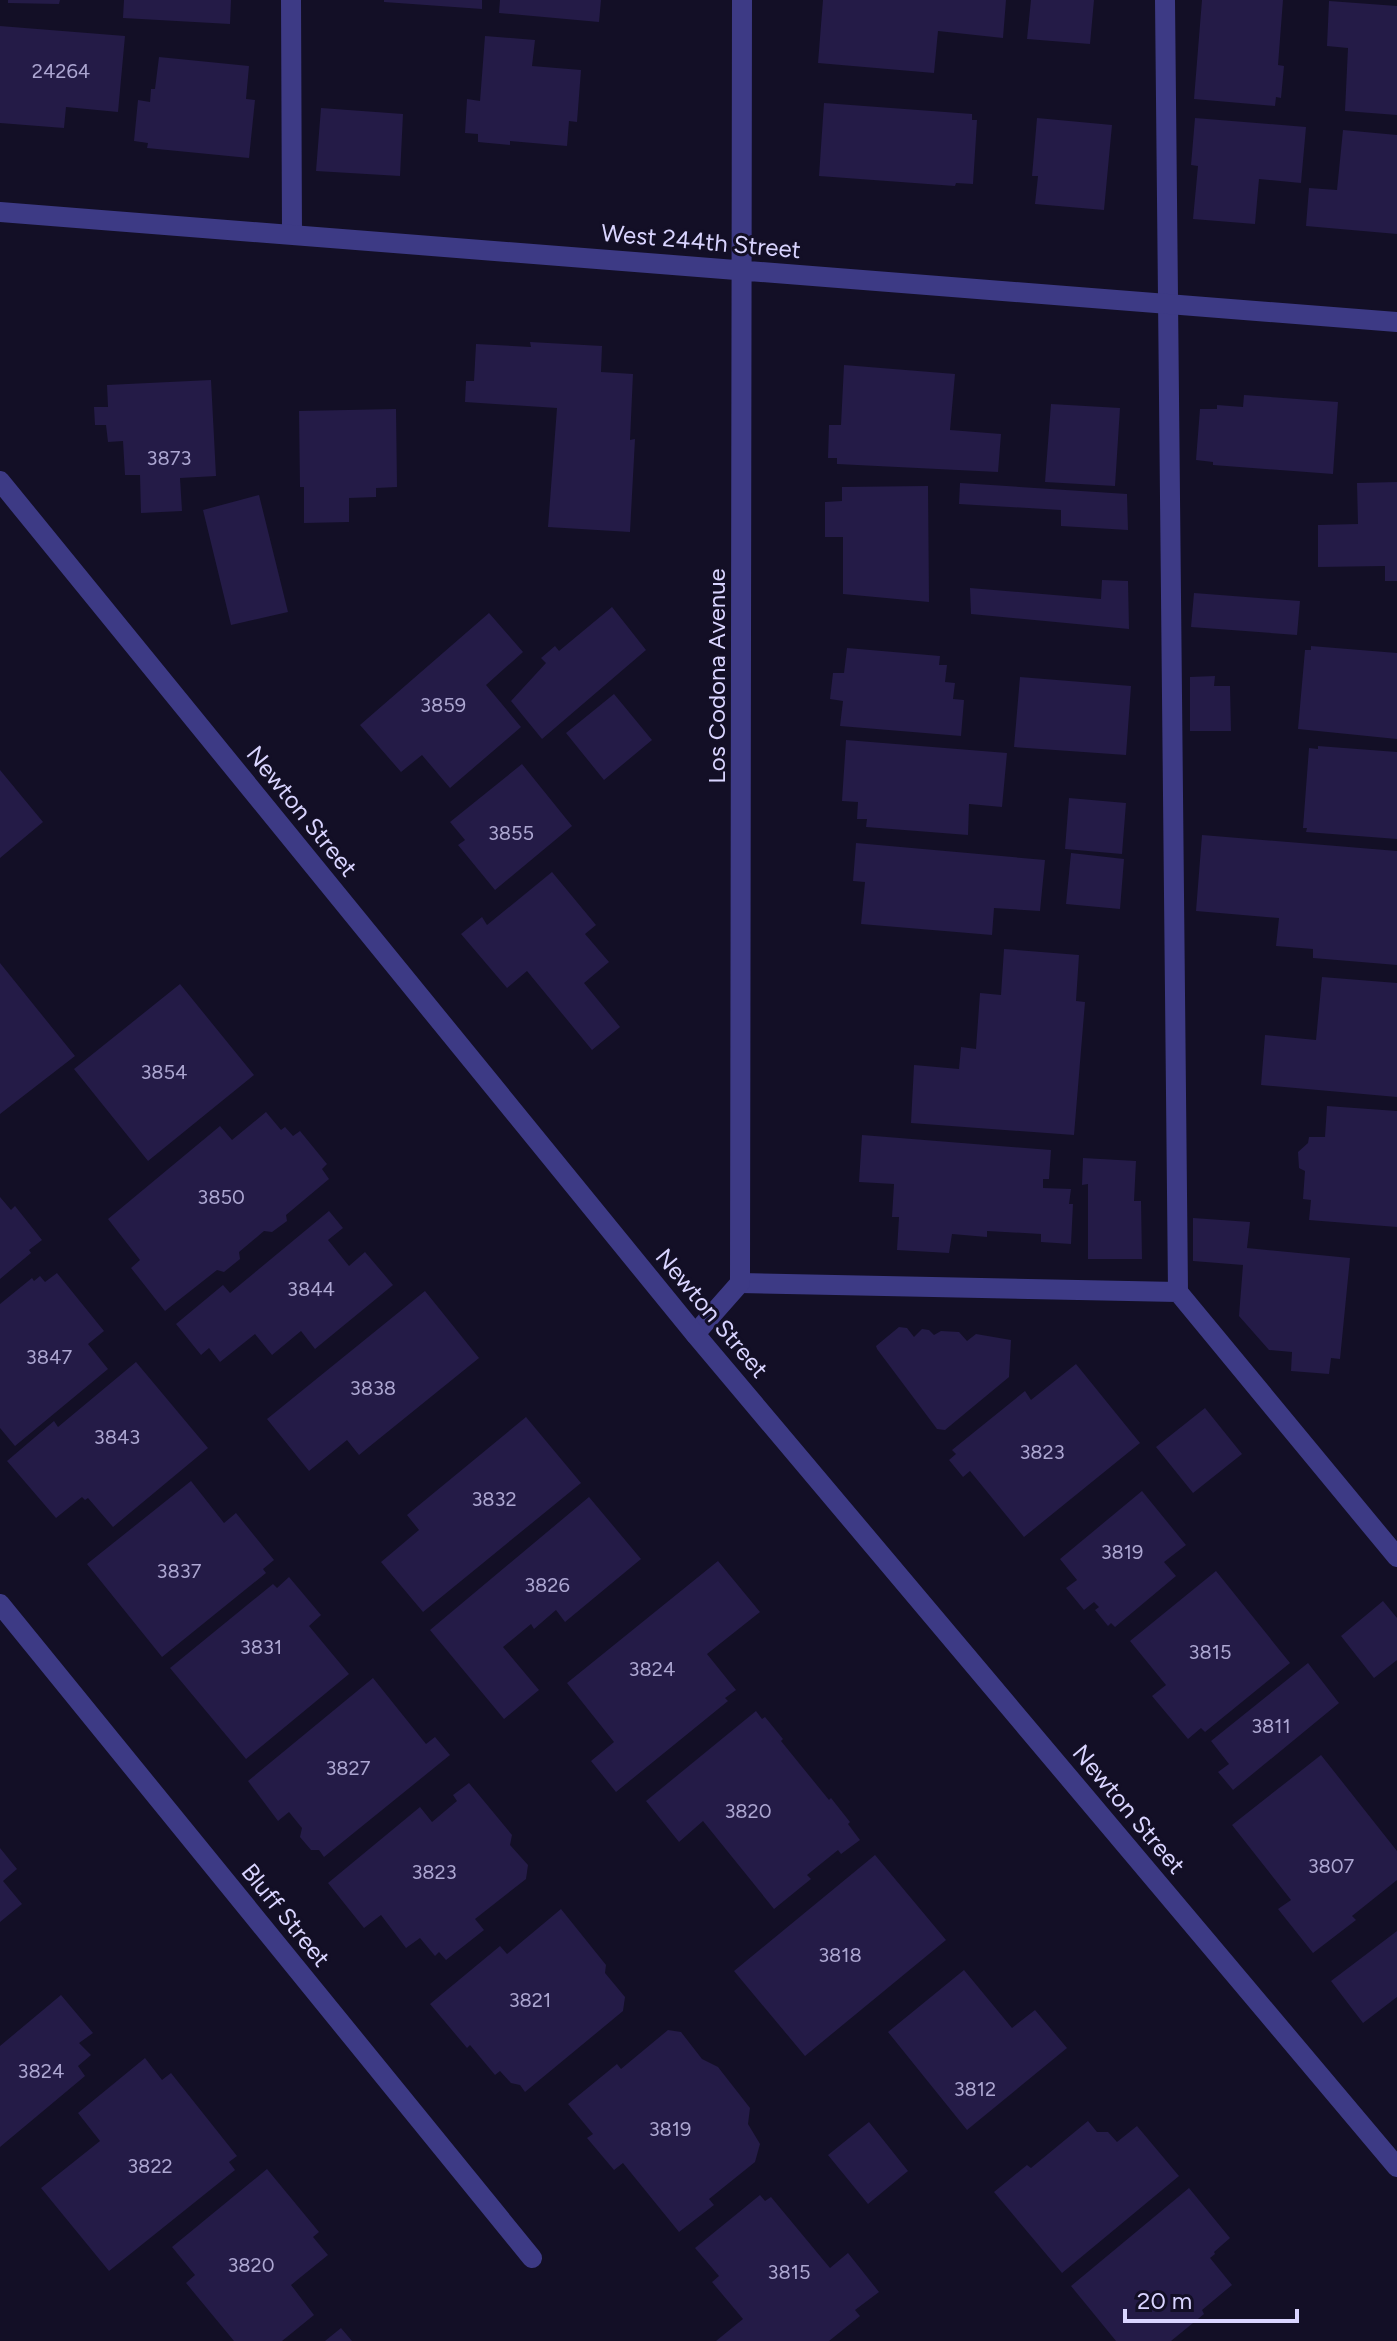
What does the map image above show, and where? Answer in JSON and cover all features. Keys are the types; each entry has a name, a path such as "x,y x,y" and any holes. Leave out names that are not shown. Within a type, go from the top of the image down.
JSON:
{"street":[{"path":"291,0 292,234"},
{"name":"Los Codona Avenue","path":"740,1283 742,0"},
{"path":"1165,0 1178,1292 1397,1557"},
{"name":"West 244th Street","path":"0,212 1397,322"},
{"name":"Newton Street","path":"0,481 695,1334 1397,2167"},
{"path":"695,1334 740,1283 1178,1292"},
{"name":"Bluff Street","path":"0,1604 532,2258"}],"building":[{"path":"8,0 60,0 59,4 8,3"},
{"path":"124,0 231,0 230,24 123,18"},
{"path":"482,0 482,9 384,2"},
{"path":"500,0 601,0 599,22 499,13"},
{"path":"823,0 1006,0 1003,38 938,31 934,73 818,63"},
{"path":"1031,0 1094,0 1090,44 1027,39"},
{"path":"1202,0 1283,0 1278,65 1284,66 1281,98 1276,97 1275,106 1194,99"},
{"path":"1329,1 1397,6 1397,115 1345,111 1348,48 1327,46"},
{"path":"0,26 125,36 118,112 66,107 64,128 0,123"},
{"path":"485,36 535,40 532,66 581,70 577,122 569,121 567,146 510,141 510,145 478,142 478,134 465,133 467,99 480,101"},
{"path":"159,57 249,66 246,99 255,100 249,158 147,148 148,143 134,141 138,100 150,102"},
{"path":"824,103 972,114 972,120 977,120 973,184 956,183 955,186 819,176"},
{"path":"321,108 403,114 400,176 316,171"},
{"path":"1037,118 1112,125 1104,210 1035,204 1038,176 1032,176"},
{"path":"1195,118 1306,127 1301,183 1259,179 1255,224 1193,219 1198,166 1191,165"},
{"path":"1343,130 1397,135 1397,234 1306,226 1309,188 1337,190"},
{"path":"530,342 602,346 601,372 633,374 630,440 635,439 630,532 548,527 557,408 465,402 466,381 474,381 476,344 531,347"},
{"path":"844,365 955,374 950,430 1001,434 998,472 837,464 837,458 828,458 829,425 841,425"},
{"path":"211,380 216,476 180,478 182,511 141,513 140,475 125,475 123,441 108,442 106,425 95,425 94,407 108,407 107,385"},
{"path":"1244,395 1338,402 1333,474 1213,465 1213,462 1196,460 1200,409 1217,409 1217,405 1243,407"},
{"path":"1051,404 1120,408 1115,486 1045,482"},
{"path":"396,409 397,487 376,488 376,497 349,498 349,522 304,523 299,411"},
{"path":"1397,482 1397,581 1385,581 1385,566 1318,567 1318,525 1358,524 1357,483"},
{"path":"960,483 1127,494 1128,530 1061,526 1061,510 959,504"},
{"path":"928,486 929,602 843,594 843,537 825,537 825,502 842,501 842,487"},
{"path":"259,495 288,612 231,625 203,510"},
{"path":"1102,580 1128,581 1129,629 971,614 970,588 1101,599"},
{"path":"1194,593 1300,601 1297,635 1191,627"},
{"path":"612,607 646,650 542,739 511,701 546,663 541,658 555,646 559,651"},
{"path":"489,613 523,652 486,685 521,727 450,788 422,755 401,772 360,725"},
{"path":"1311,646 1397,653 1397,739 1298,729 1305,650 1311,650"},
{"path":"847,648 940,656 939,665 947,665 945,682 955,683 953,699 964,700 961,736 840,726 843,701 830,699 833,673 844,673"},
{"path":"1215,676 1214,686 1230,686 1231,731 1190,731 1190,677"},
{"path":"1020,677 1131,686 1126,755 1014,747"},
{"path":"614,694 652,740 604,780 566,733"},
{"path":"846,740 1007,753 1002,807 969,804 968,835 866,827 867,819 857,819 858,802 842,801"},
{"path":"1318,746 1397,752 1397,839 1306,832 1307,828 1303,828 1309,748 1318,749"},
{"path":"522,764 572,826 495,890 458,845 465,840 450,822"},
{"path":"0,770 43,822 0,858"},
{"path":"1069,798 1126,803 1122,854 1065,849"},
{"path":"1202,835 1397,851 1397,965 1313,958 1313,949 1276,946 1279,918 1196,911"},
{"path":"856,843 1045,860 1040,911 994,908 992,935 861,924 865,882 853,881"},
{"path":"1071,853 1124,859 1120,909 1066,904"},
{"path":"552,872 596,925 585,934 609,962 584,983 620,1027 592,1050 527,971 507,988 461,934 482,917 487,925"},
{"path":"1004,949 1079,955 1076,1001 1085,1002 1074,1135 911,1123 914,1065 959,1069 961,1047 976,1049 980,993 1001,995"},
{"path":"0,963 75,1056 0,1114"},
{"path":"1322,977 1397,983 1397,1097 1261,1085 1265,1035 1316,1040"},
{"path":"180,984 254,1075 148,1161 74,1069"},
{"path":"1327,1106 1397,1111 1397,1227 1309,1220 1311,1200 1303,1199 1305,1171 1299,1168 1298,1152 1308,1143 1309,1137 1325,1137"},
{"path":"266,1112 281,1130 285,1127 293,1136 300,1131 327,1164 322,1169 329,1179 286,1215 287,1221 272,1232 264,1231 239,1252 240,1259 224,1272 217,1270 165,1311 131,1268 140,1260 108,1219 220,1126 232,1140"},
{"path":"862,1135 1051,1150 1049,1179 1043,1179 1043,1188 1071,1189 1071,1244 1041,1242 1041,1234 987,1231 987,1237 952,1234 949,1253 897,1250 899,1217 892,1217 894,1184 859,1182"},
{"path":"1083,1158 1136,1161 1134,1201 1141,1201 1142,1259 1088,1259 1088,1184 1082,1185"},
{"path":"0,1197 11,1210 15,1206 42,1240 0,1279"},
{"path":"329,1211 343,1228 328,1240 349,1266 365,1252 393,1285 315,1349 301,1331 272,1355 255,1334 220,1362 209,1348 201,1355 176,1324 223,1285 230,1293"},
{"path":"1193,1218 1250,1222 1247,1248 1350,1258 1340,1359 1331,1358 1329,1374 1291,1371 1292,1352 1269,1350 1239,1316 1243,1265 1193,1261"},
{"path":"57,1273 104,1331 88,1344 108,1369 15,1446 0,1428 0,1304 32,1278 34,1281 40,1276 45,1282"},
{"path":"425,1291 479,1358 359,1455 347,1440 309,1471 267,1419"},
{"path":"899,1327 907,1328 914,1337 922,1329 934,1335 941,1331 959,1332 967,1341 976,1334 1011,1340 1009,1377 945,1430 937,1429 877,1349 876,1346"},
{"path":"136,1362 208,1448 113,1527 88,1498 85,1500 82,1497 56,1518 7,1461 54,1421 58,1427"},
{"path":"1076,1364 1140,1443 1024,1537 970,1471 963,1477 949,1460 956,1454 952,1450 1025,1391 1031,1400"},
{"path":"1205,1408 1242,1454 1193,1493 1156,1447"},
{"path":"526,1417 581,1483 423,1612 381,1562 419,1530 407,1515"},
{"path":"191,1481 224,1523 236,1513 274,1560 263,1569 266,1573 162,1657 87,1564"},
{"path":"1142,1491 1186,1545 1164,1562 1176,1576 1115,1627 1111,1623 1108,1626 1095,1610 1099,1607 1094,1602 1084,1610 1066,1588 1077,1580 1060,1559"},
{"path":"589,1497 641,1559 565,1622 556,1610 534,1629 531,1624 503,1647 539,1690 504,1719 430,1630"},
{"path":"718,1561 760,1612 707,1654 736,1690 725,1698 728,1701 616,1792 591,1761 614,1742 567,1683"},
{"path":"1216,1571 1290,1663 1205,1732 1201,1728 1188,1739 1152,1696 1166,1685 1130,1641"},
{"path":"289,1577 321,1615 309,1626 349,1674 246,1759 170,1668 273,1584 277,1588"},
{"path":"1383,1601 1397,1618 1397,1660 1374,1678 1341,1636"},
{"path":"1308,1663 1339,1703 1233,1790 1218,1772 1229,1764 1211,1741"},
{"path":"373,1678 426,1744 435,1737 450,1755 324,1857 319,1850 311,1850 300,1837 302,1828 289,1812 278,1821 248,1781"},
{"path":"756,1711 762,1719 765,1717 829,1800 831,1798 860,1840 841,1854 838,1850 807,1875 811,1879 774,1909 703,1821 679,1842 646,1801"},
{"path":"1321,1755 1397,1851 1397,1880 1352,1916 1356,1920 1313,1953 1278,1909 1291,1900 1232,1825"},
{"path":"469,1783 512,1835 510,1845 528,1865 526,1879 475,1919 484,1930 446,1960 439,1952 435,1956 420,1938 406,1948 381,1915 364,1928 328,1883 420,1807 432,1822 457,1801 453,1795"},
{"path":"0,1848 17,1869 3,1881 22,1904 0,1922"},
{"path":"875,1855 946,1940 805,2056 734,1971"},
{"path":"561,1909 606,1965 605,1973 625,1997 623,2011 525,2092 500,2071 495,2075 470,2045 467,2048 430,2004 500,1946 507,1954"},
{"path":"1397,1931 1397,1997 1363,2023 1331,1981"},
{"path":"964,1970 1012,2028 1035,2010 1067,2048 967,2130 888,2032"},
{"path":"61,1995 93,2033 79,2043 91,2055 78,2066 85,2076 0,2147 0,2046"},
{"path":"668,2030 681,2032 702,2059 718,2067 750,2108 748,2124 760,2144 755,2162 709,2199 714,2205 679,2232 623,2163 614,2170 587,2138 593,2134 568,2104 617,2064 621,2069"},
{"path":"145,2058 162,2080 171,2073 237,2156 229,2162 235,2170 109,2271 41,2188 100,2141 78,2113"},
{"path":"1088,2121 1097,2132 1108,2132 1117,2142 1137,2126 1179,2176 1062,2273 994,2192 1027,2165 1031,2168"},
{"path":"869,2122 908,2171 868,2204 828,2155"},
{"path":"267,2169 319,2232 313,2237 328,2255 291,2285 314,2315 282,2341 234,2341 186,2283 195,2275 172,2247"},
{"path":"1189,2188 1230,2238 1210,2258 1232,2285 1202,2310 1204,2314 1171,2341 1116,2341 1071,2286"},
{"path":"760,2195 765,2201 771,2197 830,2268 848,2253 879,2292 855,2310 860,2316 829,2341 716,2341 743,2319 712,2282 719,2276 695,2248"},
{"path":"341,2328 352,2341 325,2341"}]}
